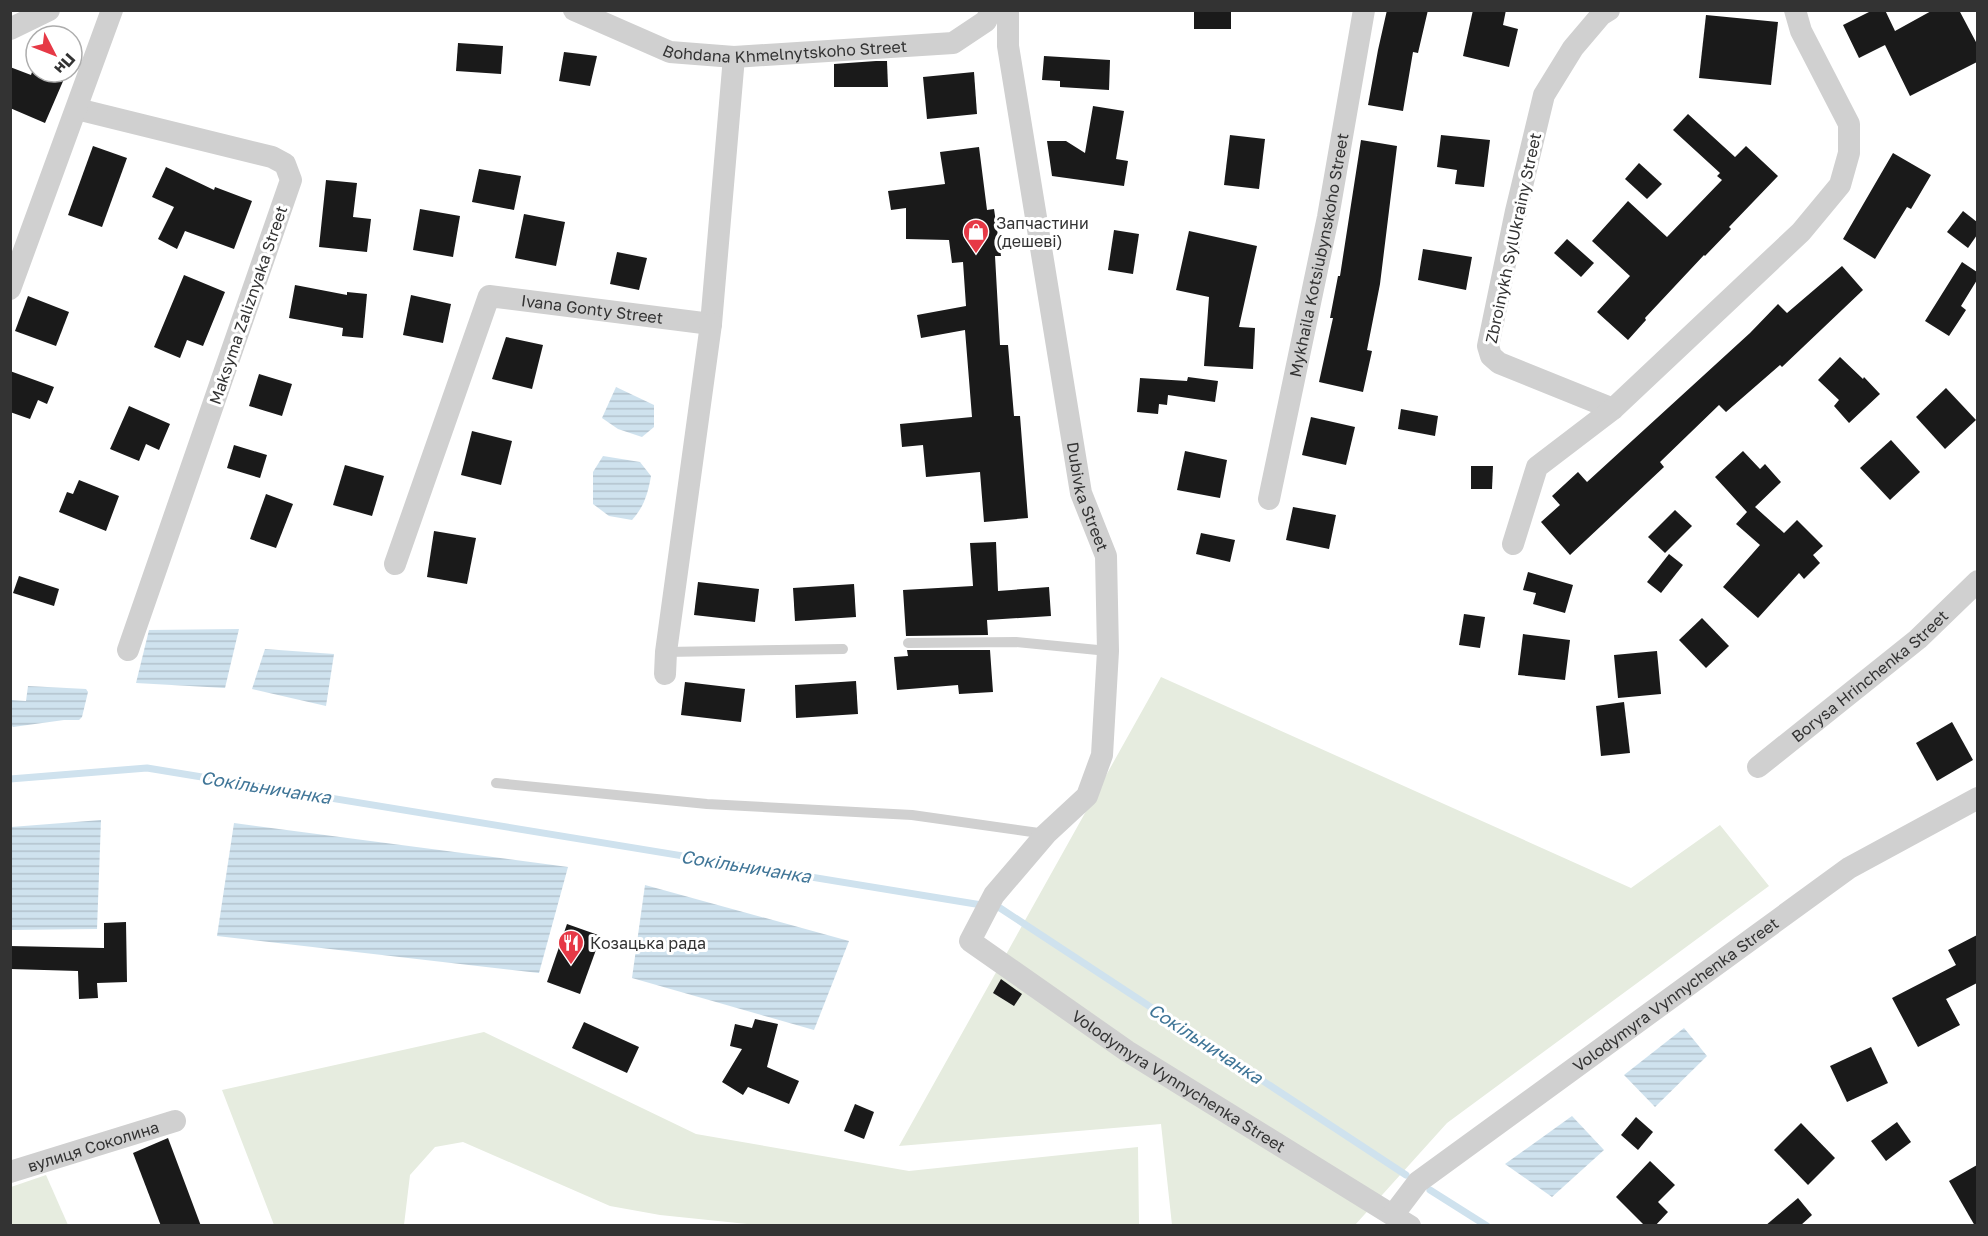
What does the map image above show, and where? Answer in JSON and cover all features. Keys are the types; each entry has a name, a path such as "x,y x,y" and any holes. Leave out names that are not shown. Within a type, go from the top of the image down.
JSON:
{"street":[{"path":"10,29 49,10"},
{"path":"10,289 112,10"},
{"name":"Bohdana Khmelnytskoho Street","path":"574,10 670,52 734,57 953,43 986,21 991,10"},
{"name":"Dubivka Street","path":"970,941 990,902 1046,834 1087,796 1102,754 1108,651 1106,556 1081,493 1008,46 1008,10"},
{"name":"Mykhaila Kotsiubynskoho Street","path":"1269,499 1328,217 1364,10"},
{"name":"Zbroinykh SylUkrainy Street","path":"1609,10 1601,15 1573,48 1544,95 1516,211 1488,346 1491,356 1499,363 1613,409"},
{"path":"1514,544 1536,467 1613,409 1801,232 1840,184 1848,153 1849,124 1801,31 1796,10"},
{"path":"665,663 711,324 734,57"},
{"name":"Maksyma Zaliznyaka Street","path":"77,110 272,157 285,164 291,180 128,650"},
{"name":"Ivana Gonty Street","path":"395,564 489,296 711,324"},
{"name":"Borysa Hrinchenka Street","path":"1758,767 1918,639 1977,581"},
{"name":"Volodymyra Vynnychenka Street","path":"970,941 1127,1051 1400,1222 1418,1182 1849,868 1977,798"},
{"name":"вулиця Соколина","path":"10,1172 175,1122"}],"lane":[{"path":"909,643 1016,642 1108,651"},
{"path":"665,663 843,649"},
{"path":"496,783 707,804 912,815 1046,834"}],"shaded area":[{"path":"1161,677 1631,888 1720,825 1769,886 1447,1123 1355,1225 1172,1225 1161,1124 899,1146"},
{"path":"484,1032 696,1134 909,1171 1138,1147 1139,1225 767,1226 660,1215 610,1206 463,1142 435,1147 410,1175 404,1225 274,1225 222,1090"},
{"path":"46,1175 68,1225 11,1225 11,1187"}],"water":[{"path":"616,387 654,405 654,427 642,437 618,429 602,418"},
{"path":"603,456 640,462 651,476 645,499 632,520 609,516 593,504 593,472"},
{"path":"239,629 225,688 136,683 149,630"},
{"path":"265,649 334,654 326,706 252,689"},
{"path":"28,686 86,689 88,692 82,717 79,720 13,727 11,725 11,700 26,701"},
{"path":"101,820 97,929 11,930 11,827"},
{"path":"234,823 568,867 539,973 217,936"},
{"path":"645,885 849,941 814,1030 632,978"},
{"path":"1684,1028 1707,1056 1655,1107 1624,1075"},
{"path":"1572,1116 1604,1150 1552,1197 1505,1164"}],"building":[{"path":"1194,10 1231,10 1231,29 1194,29"},
{"path":"1387,10 1428,10 1418,53 1413,52 1403,111 1368,105"},
{"path":"1473,10 1506,10 1503,25 1518,29 1509,67 1463,56"},
{"path":"1873,10 1885,10 1895,31 1933,10 1959,10 1977,44 1977,62 1910,96 1885,45 1859,58 1843,25"},
{"path":"1706,15 1778,22 1771,85 1699,78"},
{"path":"458,43 503,46 501,74 456,71"},
{"path":"564,52 597,56 590,86 559,81"},
{"path":"1044,56 1110,60 1109,90 1060,87 1060,81 1042,80"},
{"path":"887,61 888,87 834,87 834,64"},
{"path":"10,67 24,72 24,84 62,84 45,123 10,108"},
{"path":"974,72 977,114 927,119 923,77"},
{"path":"1093,106 1124,111 1116,159 1128,161 1124,186 1052,176 1047,141 1066,141 1085,153"},
{"path":"1688,114 1735,157 1746,146 1778,176 1729,227 1731,229 1645,318 1646,320 1628,340 1597,312 1630,276 1592,241 1628,201 1667,237 1722,180 1717,176 1720,173 1673,130"},
{"path":"1230,135 1265,139 1259,189 1224,185"},
{"path":"1441,135 1490,140 1484,187 1455,184 1457,170 1437,167"},
{"path":"1361,140 1397,146 1380,284 1367,350 1372,351 1363,392 1319,382 1333,318 1330,318 1338,276 1340,276"},
{"path":"93,146 127,158 102,227 68,215"},
{"path":"979,147 987,210 994,209 1001,256 995,256 1000,345 1008,345 1014,416 1020,416 1028,518 984,522 980,472 926,477 923,445 902,447 900,424 972,417 965,330 921,338 917,315 966,306 963,262 952,263 949,240 906,239 906,208 891,210 888,191 945,184 940,152"},
{"path":"1893,153 1931,175 1911,209 1907,207 1875,259 1843,239"},
{"path":"1639,163 1662,184 1647,199 1625,179"},
{"path":"166,167 214,190 215,187 252,201 234,249 185,231 177,249 158,239 174,207 152,197"},
{"path":"479,169 521,176 514,210 472,202"},
{"path":"326,180 357,183 353,217 371,219 367,252 319,247"},
{"path":"420,209 460,216 453,257 413,250"},
{"path":"1963,211 1977,222 1977,235 1968,248 1947,232"},
{"path":"524,214 565,222 556,266 515,258"},
{"path":"1114,230 1139,234 1133,274 1108,270"},
{"path":"1189,231 1257,246 1239,327 1255,328 1253,369 1204,366 1209,297 1176,290"},
{"path":"1567,239 1594,263 1581,277 1554,253"},
{"path":"1423,249 1472,257 1466,290 1418,280"},
{"path":"617,252 647,258 639,290 610,284"},
{"path":"1962,262 1977,272 1977,280 1961,306 1966,310 1949,336 1925,321"},
{"path":"1842,266 1863,290 1782,367 1780,365 1726,412 1719,405 1660,462 1664,467 1570,555 1541,522 1560,505 1552,496 1578,472 1587,482 1750,333 1778,304 1787,313"},
{"path":"184,275 225,292 203,346 187,340 180,358 154,347"},
{"path":"295,285 347,295 347,292 367,294 363,338 342,336 343,328 289,318"},
{"path":"411,295 451,304 443,343 403,335"},
{"path":"28,296 69,312 56,346 15,331"},
{"path":"506,337 543,345 532,389 492,379"},
{"path":"1840,357 1880,394 1849,423 1834,406 1839,400 1818,380"},
{"path":"10,371 54,387 47,404 38,400 30,419 10,412"},
{"path":"259,374 292,384 282,416 249,406"},
{"path":"1188,377 1218,381 1215,402 1168,395 1167,405 1159,404 1158,414 1137,412 1140,378 1187,381"},
{"path":"1946,388 1976,420 1945,449 1916,417"},
{"path":"129,406 170,424 159,450 146,444 139,461 110,449"},
{"path":"1401,409 1438,416 1435,436 1398,429"},
{"path":"1311,417 1355,427 1346,465 1302,455"},
{"path":"472,431 512,441 501,485 461,475"},
{"path":"1891,440 1920,472 1890,500 1860,468"},
{"path":"234,445 267,455 260,478 227,468"},
{"path":"1185,451 1227,460 1220,498 1177,490"},
{"path":"1743,451 1760,469 1765,464 1781,482 1755,507 1784,533 1797,520 1823,546 1813,555 1820,563 1804,579 1799,573 1758,618 1723,587 1760,545 1736,524 1747,512 1715,477"},
{"path":"345,465 384,476 372,516 333,505"},
{"path":"1471,466 1493,466 1492,489 1471,489"},
{"path":"79,480 119,496 106,531 59,512 67,492 73,494"},
{"path":"266,494 293,504 276,548 250,539"},
{"path":"1293,507 1336,515 1329,549 1286,540"},
{"path":"1675,510 1692,526 1665,553 1648,537"},
{"path":"434,531 476,538 467,584 427,577"},
{"path":"1201,533 1235,540 1230,562 1196,554"},
{"path":"996,542 998,591 1049,587 1051,616 987,620 988,635 906,636 903,590 973,586 970,543"},
{"path":"1669,554 1683,565 1661,593 1647,582"},
{"path":"1528,572 1573,585 1565,613 1533,604 1536,593 1523,590"},
{"path":"19,576 59,589 54,606 13,593"},
{"path":"698,582 759,589 755,622 694,615"},
{"path":"854,584 856,617 795,621 793,588"},
{"path":"1464,614 1485,617 1480,648 1459,645"},
{"path":"1702,618 1729,646 1706,668 1679,640"},
{"path":"1523,634 1570,640 1565,680 1518,675"},
{"path":"907,650 990,650 993,692 959,694 958,685 897,690 894,657 908,656"},
{"path":"1657,651 1661,694 1618,698 1614,655"},
{"path":"856,681 858,714 796,718 795,685"},
{"path":"685,682 745,689 741,722 681,715"},
{"path":"1624,702 1630,753 1601,756 1596,706"},
{"path":"1952,722 1973,760 1937,781 1916,743"},
{"path":"126,922 127,982 97,983 98,998 79,999 78,971 10,969 10,946 104,948 104,923"},
{"name":"Козацька рада","path":"567,924 601,936 580,994 547,982"},
{"path":"1977,935 1977,983 1946,999 1960,1025 1918,1047 1892,998 1956,965 1948,950"},
{"path":"1001,979 1022,994 1014,1006 993,993"},
{"path":"755,1019 778,1024 767,1067 799,1081 789,1104 748,1087 743,1095 722,1082 742,1049 730,1046 735,1024 752,1028"},
{"path":"584,1022 639,1047 627,1073 572,1048"},
{"path":"1871,1047 1888,1083 1847,1102 1830,1066"},
{"path":"855,1104 874,1112 864,1139 844,1131"},
{"path":"1636,1117 1653,1132 1638,1150 1621,1135"},
{"path":"1897,1122 1911,1142 1886,1161 1871,1141"},
{"path":"1801,1123 1835,1158 1808,1185 1774,1150"},
{"path":"168,1138 201,1226 161,1226 133,1153"},
{"path":"1650,1161 1675,1185 1658,1202 1668,1212 1655,1226 1645,1226 1616,1197"},
{"path":"1977,1165 1977,1226 1975,1226 1949,1181"},
{"path":"1798,1198 1812,1215 1800,1226 1765,1226"}],"waterway":[{"name":"Сокільничанка","path":"10,779 147,768 1000,908 1406,1175"},
{"name":"Сокільничанка","path":"1430,1190 1487,1226"}],"place":[{"name":"Запчастини (дешеві)","path":"976,255"},
{"name":"Козацька рада","path":"571,966"}]}
